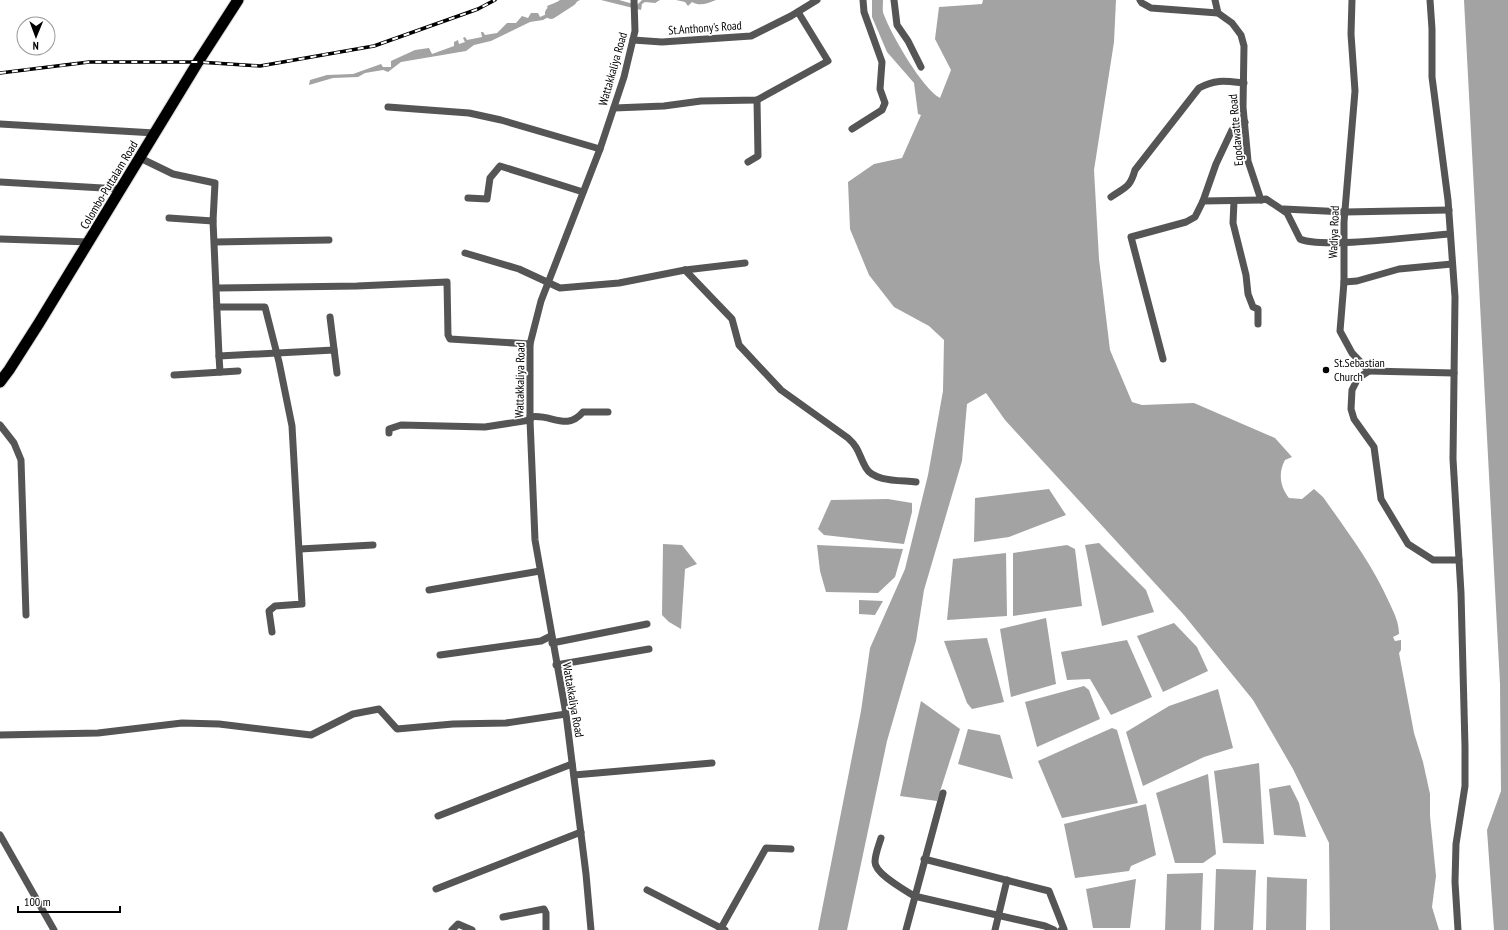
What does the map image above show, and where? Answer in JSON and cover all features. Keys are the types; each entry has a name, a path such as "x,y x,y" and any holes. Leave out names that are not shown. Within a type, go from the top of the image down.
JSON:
{"highway":[{"name":"Colombo-Puttalam Road","path":"0,382 90,242 120,189 238,0"}],"street":[{"name":"Wattakkaliya Road","path":"591,930 581,832 566,714 556,666 535,540 530,419 530,344 541,301 600,149 624,76 635,30 634,0"},
{"name":"St.Anthony's Road","path":"633,40 662,42 751,36 798,12 817,0"},
{"path":"852,129 882,110 885,104 880,89 882,62 864,12 863,0"},
{"path":"894,0 897,25 908,41 921,66"},
{"path":"1140,0 1142,3 1151,8 1218,13 1215,0"},
{"name":"Wadiya Road","path":"1352,0 1351,34 1355,90 1345,212 1344,282 1340,331 1352,353 1369,371"},
{"path":"1430,0 1432,29 1432,77 1449,210 1455,297 1453,459 1459,560 1465,748 1465,786 1456,844 1455,882 1458,930"},
{"path":"614,108 664,106 701,101 758,100 828,61 798,12"},
{"name":"Egodawatte Road","path":"1218,13 1232,23 1241,35 1244,46 1243,107 1248,161 1261,200"},
{"path":"1111,197 1125,189 1132,181 1135,170 1199,88 1209,82 1218,80 1244,83"},
{"path":"748,162 758,156 758,100"},
{"path":"388,107 469,113 501,120 600,149"},
{"path":"1163,360 1131,237 1186,222 1195,217 1203,202 1216,164 1232,130 1245,122"},
{"path":"0,124 155,133"},
{"path":"140,158 173,174 215,183 213,221 218,288 217,307 220,372"},
{"path":"468,198 486,199 490,178 500,166 583,192"},
{"path":"0,182 120,189"},
{"path":"1203,202 1266,199 1284,209 1293,221 1300,240 1306,242 1345,242 1450,234"},
{"path":"1234,200 1233,223 1246,275 1248,294 1253,307 1258,309 1258,324"},
{"path":"1284,209 1345,212 1449,210"},
{"path":"169,218 213,221"},
{"path":"0,239 90,242"},
{"path":"215,242 329,240"},
{"path":"465,253 519,269 560,288 618,283 685,270 745,263"},
{"path":"1344,282 1357,281 1399,269 1452,264"},
{"path":"685,270 732,318 739,345 781,390 857,447 866,469 873,476 916,482"},
{"path":"218,288 357,286 447,282 448,335 450,339 530,344"},
{"path":"217,307 265,307 292,426 302,604 275,606 269,611 272,632"},
{"path":"330,318 336,373"},
{"path":"219,356 334,350"},
{"path":"174,375 238,371"},
{"path":"1454,372 1369,371 1358,378 1352,390 1351,409 1354,419 1374,447 1381,499 1408,544 1432,560 1459,560"},
{"path":"389,433 389,429 401,425 485,427 530,419 535,416 564,422 574,421 583,412 608,412"},
{"path":"0,425 14,443 21,460 26,615"},
{"path":"300,549 373,545"},
{"path":"429,590 540,571"},
{"path":"440,655 540,642 647,624"},
{"path":"556,666 649,649"},
{"path":"0,735 98,733 182,723 219,724 311,735 352,714 379,709 397,729 453,724 506,723 566,714"},
{"path":"574,775 712,763"},
{"path":"438,816 572,764"},
{"path":"906,930 943,793"},
{"path":"436,889 581,832"},
{"path":"0,835 54,930"},
{"path":"881,838 875,862 878,869 901,888 914,896 1045,926 1054,930"},
{"path":"647,890 722,929 766,848 791,849"},
{"path":"924,859 1049,891 1064,929 1062,930"},
{"path":"995,930 1007,880"},
{"path":"503,917 544,909 546,913 546,930"},
{"path":"452,930 458,924 472,930"}],"shaded area":[{"path":"573,0 580,0 569,6"},
{"path":"601,0 619,0 637,5 642,0 660,0 655,3 645,2 642,4 641,10"},
{"path":"676,0 716,0 701,4 692,2 688,6 685,2"},
{"path":"872,0 883,0 883,13 900,48 916,73 940,98 951,70 935,39 939,7 982,4 983,0 1116,0 1114,42 1094,170 1099,259 1110,350 1132,402 1142,405 1194,403 1275,438 1292,457 1285,460 1281,470 1282,485 1286,494 1289,498 1302,499 1314,489 1323,497 1359,548 1375,574 1389,602 1399,630 1399,634 1393,637 1395,641 1401,640 1401,650 1399,653 1414,733 1423,762 1430,794 1430,816 1436,876 1432,907 1439,930 1330,930 1329,843 1293,769 1253,700 1184,615 1005,420 986,393 967,404 962,461 924,590 916,641 887,741 847,930 818,930 861,711 870,648 905,569 928,475 943,391 944,340 929,326 894,307 869,275 850,229 848,182 874,164 902,158 921,115 918,114 914,83 887,52 872,17"},
{"path":"1464,0 1508,0 1508,930 1494,930 1487,830 1501,791 1500,684"},
{"path":"557,2 569,6 543,20 530,22 491,41 474,45 466,51 401,62 388,72 383,70 365,73 358,77 333,78 309,85 310,80 327,75 353,74 381,64 383,67 391,67 391,61 415,50 429,48 432,54 454,46 454,42 458,40 459,44 465,42 463,38 465,37 467,40 482,37 481,32 485,35 497,33 507,23 516,23 522,16 528,18 531,13 538,13 540,17 549,13 547,6"},
{"path":"1049,489 1066,515 1009,537 974,542 975,498"},
{"path":"888,499 912,503 912,512 904,544 824,535 818,529 831,500"},
{"path":"1099,543 1146,590 1154,612 1102,626 1085,545"},
{"path":"663,544 682,545 697,564 685,569 681,629 669,622 662,615"},
{"path":"817,545 903,549 895,577 878,593 826,592 820,571"},
{"path":"1067,545 1075,549 1082,606 1013,616 1013,553"},
{"path":"1006,553 1007,616 947,620 953,559"},
{"path":"859,600 883,601 875,615 859,614"},
{"path":"1046,618 1056,684 1011,697 1000,629"},
{"path":"1174,623 1197,647 1208,671 1163,692 1137,636"},
{"path":"987,638 1004,702 972,709 967,703 944,641"},
{"path":"1127,640 1152,697 1111,715 1090,679 1067,680 1061,652"},
{"path":"1084,686 1089,690 1100,719 1037,747 1025,702"},
{"path":"1218,689 1233,748 1204,757 1143,786 1126,732 1169,706"},
{"path":"921,701 960,729 937,801 900,796"},
{"path":"1112,728 1117,730 1138,803 1062,818 1038,761"},
{"path":"968,729 1000,735 1013,779 958,764"},
{"path":"1259,763 1264,844 1223,843 1214,771"},
{"path":"1208,774 1216,854 1203,863 1175,863 1156,793"},
{"path":"1290,785 1299,803 1306,837 1274,835 1269,789"},
{"path":"1146,804 1156,855 1131,866 1129,871 1075,878 1064,824"},
{"path":"1216,869 1256,870 1253,930 1214,930"},
{"path":"1203,873 1201,930 1165,930 1167,874"},
{"path":"1267,877 1307,879 1306,930 1266,930"},
{"path":"1136,879 1130,928 1093,928 1086,889"}],"waterway":[{"path":"551,13 571,0"}],"railway":[{"path":"0,73 89,62 198,62 260,66 374,46 478,9 495,0"}],"place":[{"name":"St.Sebastian Church","path":"1326,370"}]}
